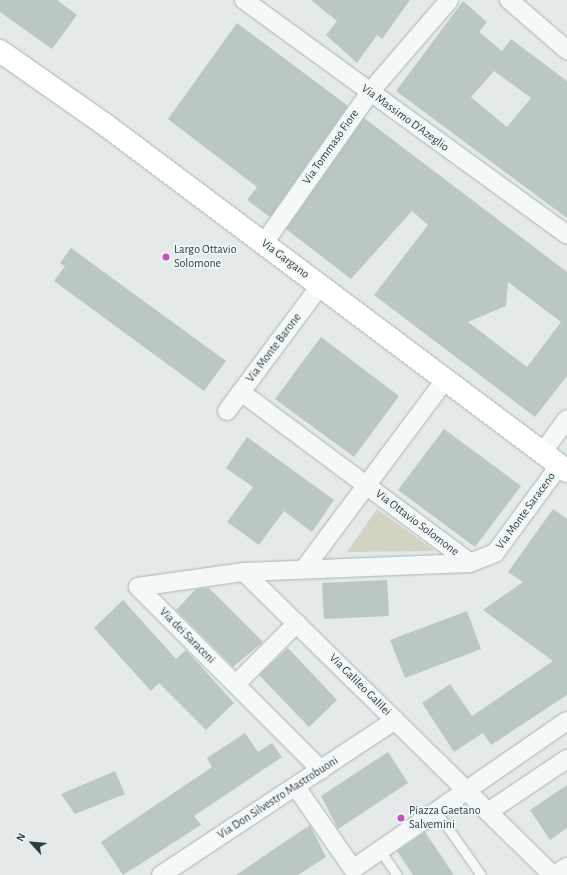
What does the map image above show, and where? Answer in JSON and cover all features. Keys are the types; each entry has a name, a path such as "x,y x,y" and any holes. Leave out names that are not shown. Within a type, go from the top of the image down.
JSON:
{"main road":[{"name":"Via Gargano","path":"0,51 107,126 563,469"}],"street":[{"name":"Via Massimo D'Azeglio","path":"244,0 567,235"},
{"name":"Via Tommaso Fiore","path":"264,243 370,92 449,0"},
{"path":"509,0 567,50"},
{"name":"Via Monte Barone","path":"227,411 320,286"},
{"path":"304,569 444,380"},
{"name":"Via Ottavio Solomone","path":"241,392 470,563"},
{"name":"Via Monte Saraceno","path":"542,452 567,419"},
{"name":"Via Monte Saraceno","path":"470,563 495,553 563,469"},
{"name":"Via Ottavio Solomone","path":"244,572 470,563"},
{"name":"Via dei Saraceni","path":"244,572 138,587 321,770"},
{"name":"Via Galileo Galilei","path":"244,572 553,875"},
{"path":"236,684 297,623"},
{"name":"Via Don Silvestro Mastrobuoni","path":"161,875 395,720"},
{"path":"296,787 351,872 380,850 567,721"},
{"path":"488,812 567,759"},
{"path":"553,875 567,867"}],"lane":[{"path":"436,811 481,875"},
{"path":"380,850 397,875"}],"shaded area":[{"path":"377,509 435,551 347,552"}],"building":[{"path":"0,0 57,0 77,15 52,49 0,12"},
{"path":"311,0 410,0 382,39 377,35 357,63 326,35 337,21"},
{"path":"463,1 487,22 479,32 502,51 511,39 567,81 567,218 396,91","holes":["494,71 531,98 507,127 471,97"]},
{"path":"237,23 348,106 270,217 247,200 257,187 168,119"},
{"path":"364,118 567,272 567,376 535,417 374,295 428,225 412,211 351,279 286,229","holes":["508,282 561,322 527,367 468,322 506,306"]},
{"path":"71,248 226,361 204,391 54,281 65,266 60,263"},
{"path":"321,337 399,396 354,457 275,399"},
{"path":"444,429 521,486 475,547 398,490"},
{"path":"247,437 334,500 312,532 284,511 259,545 227,522 253,487 226,468"},
{"path":"553,509 567,519 567,695 491,745 483,733 454,752 422,703 450,684 472,716 553,661 483,610 523,582 508,572"},
{"path":"387,580 389,616 324,619 322,583"},
{"path":"209,588 263,642 233,667 176,610 196,589"},
{"path":"123,600 176,659 186,650 234,703 206,730 159,683 151,691 94,628"},
{"path":"467,611 481,649 405,678 390,640"},
{"path":"288,648 337,700 309,727 259,675"},
{"path":"245,733 258,752 272,743 282,757 194,816 201,825 123,875 101,842 212,767 207,758"},
{"path":"388,752 408,783 338,829 321,796"},
{"path":"115,771 125,794 75,814 61,794"},
{"path":"567,785 567,828 550,840 530,810"},
{"path":"310,825 326,857 298,875 236,875"},
{"path":"425,832 454,875 413,875 397,851"}],"place":[{"name":"Largo Ottavio Solomone","path":"166,257"},
{"name":"Piazza Gaetano Salvemini","path":"401,818"}]}
